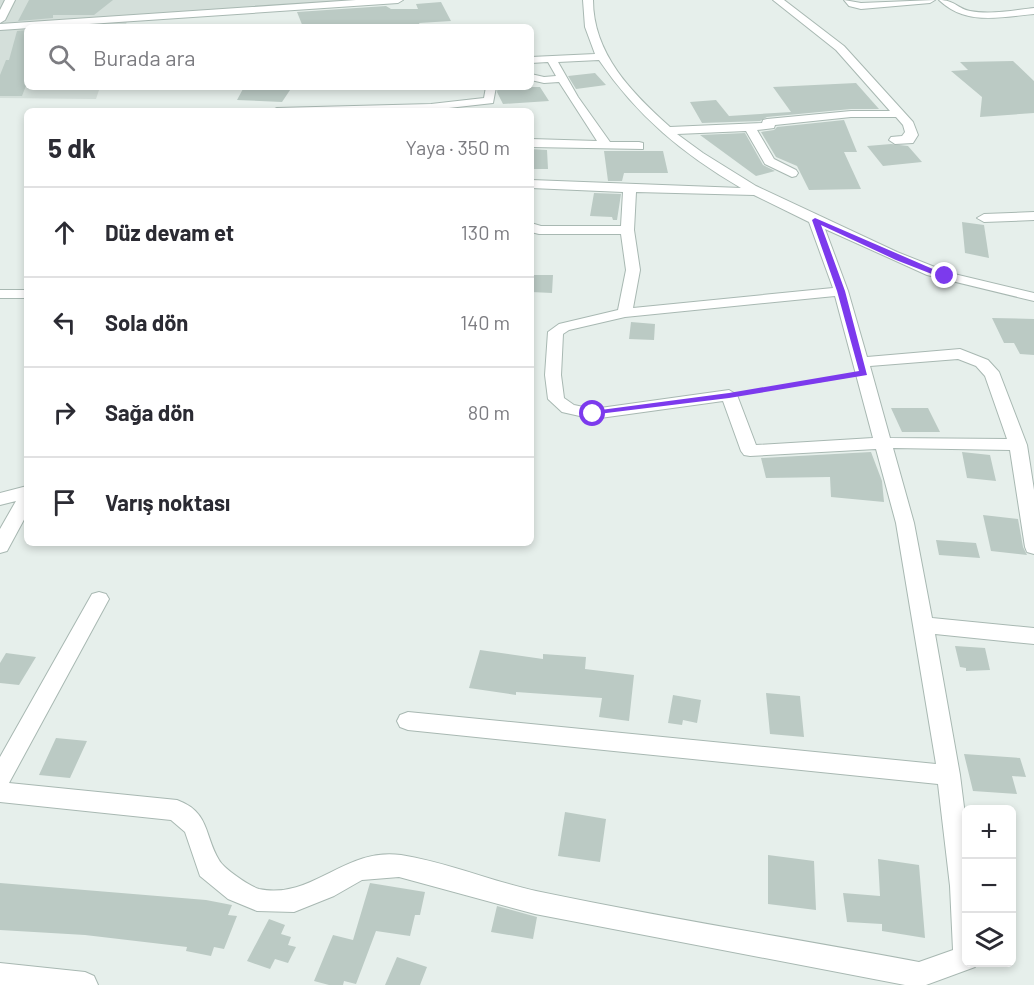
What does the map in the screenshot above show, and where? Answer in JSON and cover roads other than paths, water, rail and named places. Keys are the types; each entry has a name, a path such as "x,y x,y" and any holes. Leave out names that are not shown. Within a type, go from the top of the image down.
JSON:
{"street":[{"path":"0,20 10,0"},
{"path":"44,24 398,0"},
{"path":"588,0 587,17 600,57 665,131 686,149 754,192 898,258 945,276 1034,297"},
{"path":"778,0 840,48 909,124 912,135 908,135 909,140 895,140"},
{"path":"849,0 852,4 861,6 930,0"},
{"path":"944,0 966,14 989,15 1034,11"},
{"path":"0,27 24,25"},
{"path":"534,60 600,57"},
{"path":"551,58 606,145"},
{"path":"534,78 544,80 562,78"},
{"path":"392,108 489,101 491,90"},
{"path":"665,131 750,128 770,126 767,122 808,117 899,114"},
{"path":"750,128 769,161 792,173"},
{"path":"534,142 639,146"},
{"path":"534,184 754,192"},
{"path":"625,313 633,270 627,230 630,188"},
{"path":"984,218 1034,216"},
{"path":"0,792 177,810 195,826 209,868 237,891 257,900 294,901 325,888 359,869 399,866 535,902 932,978 966,958 962,886 948,775 905,523 841,291 815,220"},
{"path":"534,228 627,230"},
{"path":"841,291 625,313 573,324 556,332 553,375 556,399 561,406 572,411 593,414 729,395 750,451 788,446 883,442 1018,445"},
{"path":"0,294 24,294"},
{"path":"862,368 960,354 982,363 993,375 1018,445 1034,547"},
{"path":"0,499 24,493"},
{"path":"0,546 24,503"},
{"path":"0,778 99,599"},
{"path":"923,625 1034,636"},
{"path":"408,721 948,775"},
{"path":"0,976 85,985"}]}
